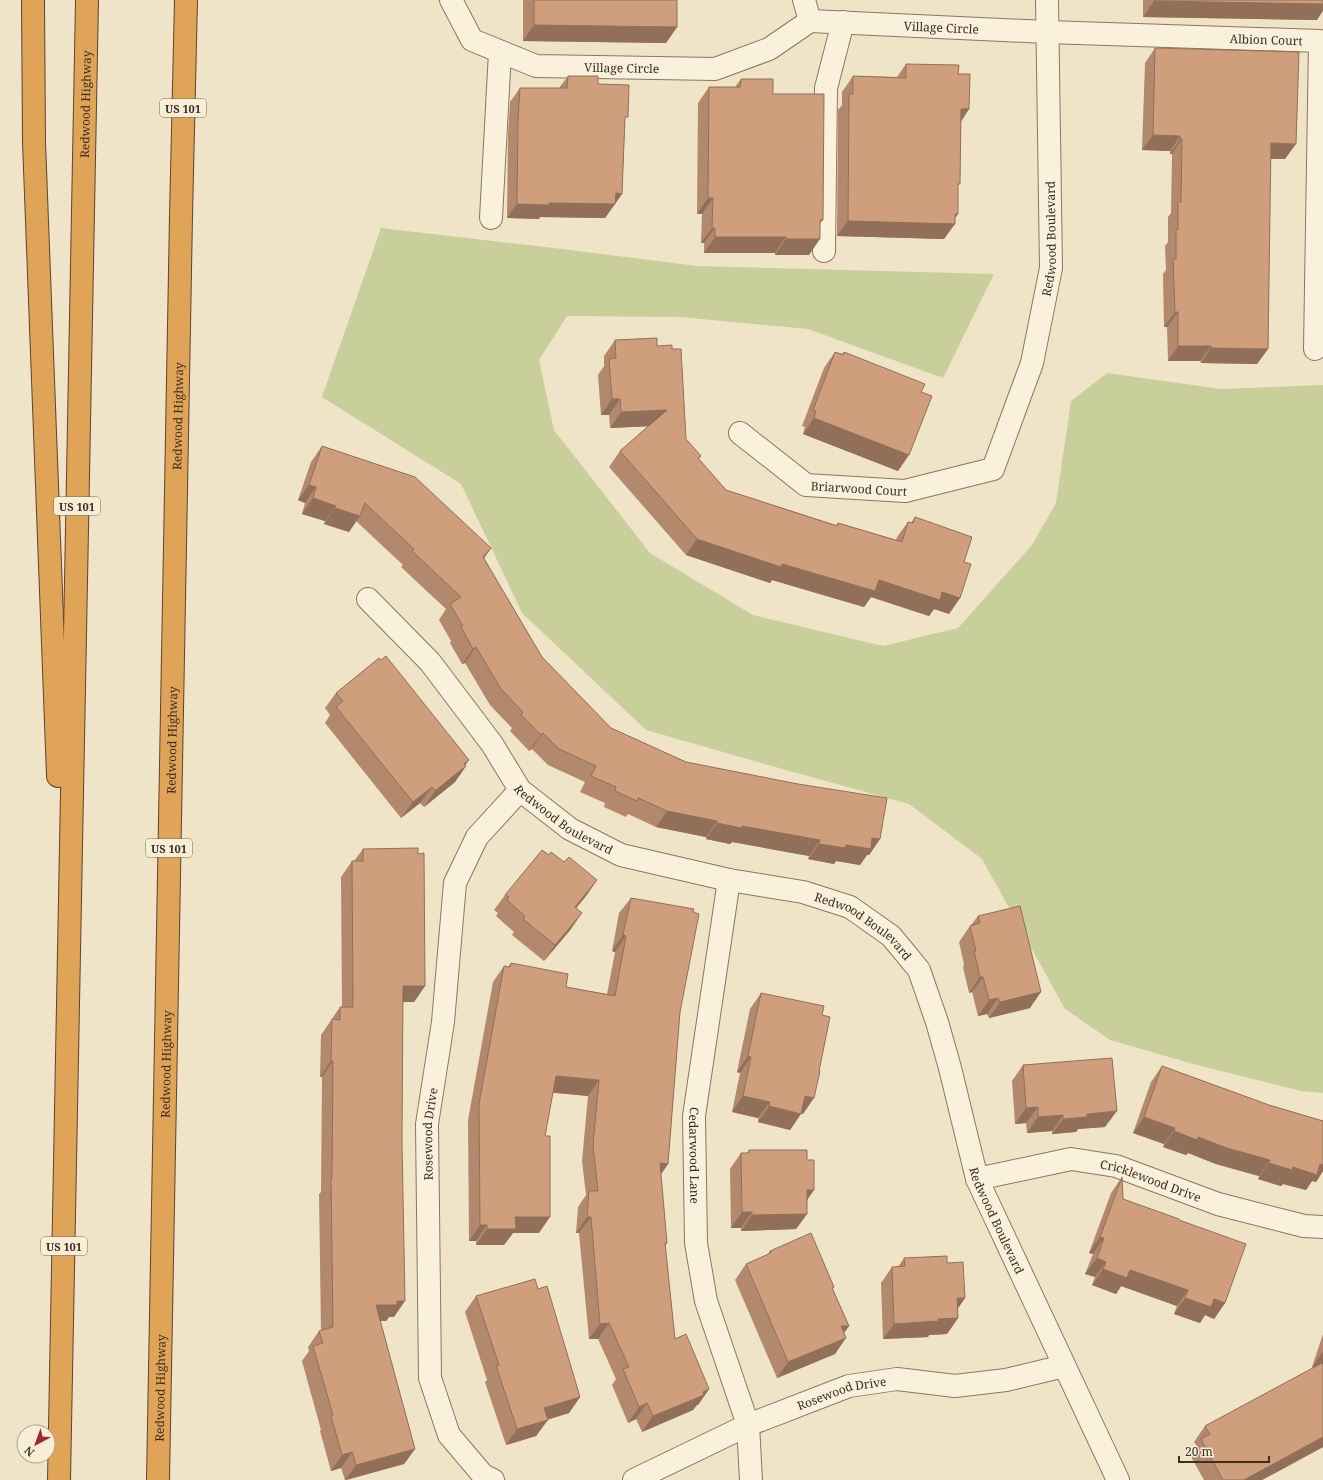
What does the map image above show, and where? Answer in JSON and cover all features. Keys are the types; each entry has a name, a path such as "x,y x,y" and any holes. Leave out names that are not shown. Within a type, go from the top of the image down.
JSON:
{"highway":[{"path":"33,0 34,142 68,1012"},
{"name":"Redwood Highway","path":"60,1480 87,0"},
{"name":"Redwood Highway","path":"158,1480 180,224 186,0"}],"street":[{"name":"Village Circle","path":"451,0 472,40 536,66 715,69 769,50 810,21 1048,32"},
{"path":"804,0 810,21"},
{"name":"Redwood Boulevard","path":"993,470 1032,363 1051,268 1047,0"},
{"path":"824,251 826,88 843,22"},
{"name":"Albion Court","path":"1048,32 1320,41 1315,349"},
{"path":"491,218 500,52"},
{"name":"Briarwood Court","path":"740,433 806,485 905,491 993,470"},
{"name":"Redwood Boulevard","path":"368,599 430,662 492,744 520,790 570,829 621,855 729,880 803,892 850,907 891,936 919,970 937,1022 950,1068 977,1179 1118,1480"},
{"name":"Rosewood Drive","path":"493,1480 484,1475 449,1436 430,1378 427,1124 443,1022 455,883 477,837 520,790"},
{"name":"Cedarwood Lane","path":"729,880 694,1116 696,1244 706,1301 748,1425 751,1480"},
{"name":"Cricklewood Drive","path":"977,1179 1071,1159 1116,1166 1218,1204 1304,1226 1323,1227"},
{"name":"Rosewood Drive","path":"634,1480 748,1425 849,1386 897,1379 955,1386 1006,1380 1064,1366"}],"green space":[{"path":"381,228 697,266 994,274 943,378 808,329 680,317 567,316 539,360 554,430 650,553 753,615 883,646 958,628 1032,545 1056,503 1071,401 1107,373 1221,389 1323,385 1323,1093 1301,1091 1193,1064 1110,1040 1065,1009 982,859 909,804 646,730 522,613 461,484 322,397"}],"building":[{"path":"534,0 677,0 677,27 534,25"},
{"path":"1323,0 1323,4 1154,1"},
{"path":"1155,48 1299,52 1296,144 1271,143 1268,349 1178,346 1178,312 1175,312 1173,259 1176,259 1178,202 1181,202 1182,139 1180,139 1180,136 1153,135"},
{"path":"906,64 959,65 958,74 970,74 969,109 961,109 960,184 958,184 958,214 955,214 955,224 848,221 849,94 853,94 853,76 906,78"},
{"path":"568,76 598,76 598,84 629,85 628,117 625,117 622,194 616,193 615,204 517,204 520,88 567,88"},
{"path":"741,79 773,79 773,94 824,94 823,220 820,220 820,239 786,239 786,237 715,237 715,228 712,228 713,198 708,198 709,87 740,87"},
{"path":"657,338 657,346 672,345 672,349 681,349 686,439 701,456 698,458 726,490 837,526 838,523 902,542 908,522 913,523 915,517 972,537 964,562 971,564 960,598 942,592 940,600 879,580 875,591 782,564 781,567 697,539 620,451 667,410 621,412 620,399 612,399 609,359 616,358 615,340"},
{"path":"835,352 843,355 844,352 925,384 921,392 932,396 909,455 814,418 816,411 813,410"},
{"path":"322,446 415,477 491,548 483,557 542,657 611,728 686,762 798,784 887,798 880,839 872,838 871,849 846,845 845,848 819,844 820,840 717,823 717,821 667,811 638,798 637,801 615,791 616,787 591,776 596,766 559,749 543,733 541,735 521,715 523,712 501,689 476,647 473,649 461,627 463,626 450,604 461,597 412,551 414,549 365,503 360,516 335,508 336,506 313,498 316,487 309,485"},
{"path":"386,656 469,760 464,764 466,766 435,791 432,787 413,802 336,707 343,701 336,693 379,658 381,660"},
{"path":"418,848 418,854 424,853 425,986 403,986 402,1142 405,1301 397,1301 397,1305 376,1305 415,1449 356,1465 352,1452 342,1455 331,1416 333,1415 313,1346 323,1343 319,1331 333,1327 331,1178 333,1061 331,1061 332,1019 340,1020 340,1007 353,1007 352,861 363,861 363,849"},
{"path":"542,850 549,855 551,852 564,862 569,857 597,880 575,907 582,913 555,945 523,919 525,916 507,900 509,897 505,895"},
{"path":"631,898 694,909 693,912 699,914 680,1012 668,1164 660,1163 667,1243 665,1243 675,1339 686,1334 709,1389 703,1392 704,1395 653,1416 647,1403 639,1407 623,1369 629,1367 609,1323 600,1324 591,1217 587,1217 589,1191 598,1191 593,1145 599,1080 556,1076 545,1136 550,1136 550,1217 515,1217 516,1229 487,1229 487,1225 480,1225 479,1104 504,966 510,967 511,963 568,974 566,987 615,996 626,936 623,935"},
{"path":"1020,906 1041,992 1000,1002 998,998 989,1000 983,977 980,977 970,926 980,923 978,916"},
{"path":"761,993 824,1006 822,1015 830,1017 814,1098 805,1096 801,1114 769,1106 770,1102 743,1096 751,1057 748,1056"},
{"path":"1112,1058 1117,1111 1087,1114 1087,1117 1063,1119 1063,1115 1038,1117 1038,1107 1026,1108 1023,1065"},
{"path":"1162,1066 1269,1105 1323,1121 1323,1165 1320,1164 1317,1175 1293,1167 1292,1170 1269,1163 1270,1160 1227,1148 1198,1137 1197,1140 1174,1131 1175,1128 1144,1117"},
{"path":"749,1150 807,1150 807,1160 814,1160 814,1190 807,1190 807,1214 752,1215 752,1212 742,1212 741,1153 749,1153"},
{"path":"1122,1177 1123,1199 1246,1244 1225,1303 1214,1299 1211,1307 1185,1298 1188,1290 1130,1270 1127,1278 1103,1269 1106,1262 1097,1258 1104,1238 1100,1237"},
{"path":"811,1233 834,1287 832,1288 849,1326 841,1326 846,1338 788,1362 746,1264 771,1253 770,1251"},
{"path":"947,1256 947,1263 963,1262 965,1298 957,1298 958,1318 938,1319 939,1321 894,1324 892,1267 905,1266 904,1258"},
{"path":"535,1279 538,1289 547,1286 580,1397 544,1408 548,1420 517,1429 496,1366 499,1365 476,1296"},
{"path":"1322,1363 1323,1437 1244,1480 1223,1480 1201,1439 1210,1434 1205,1426"}]}
